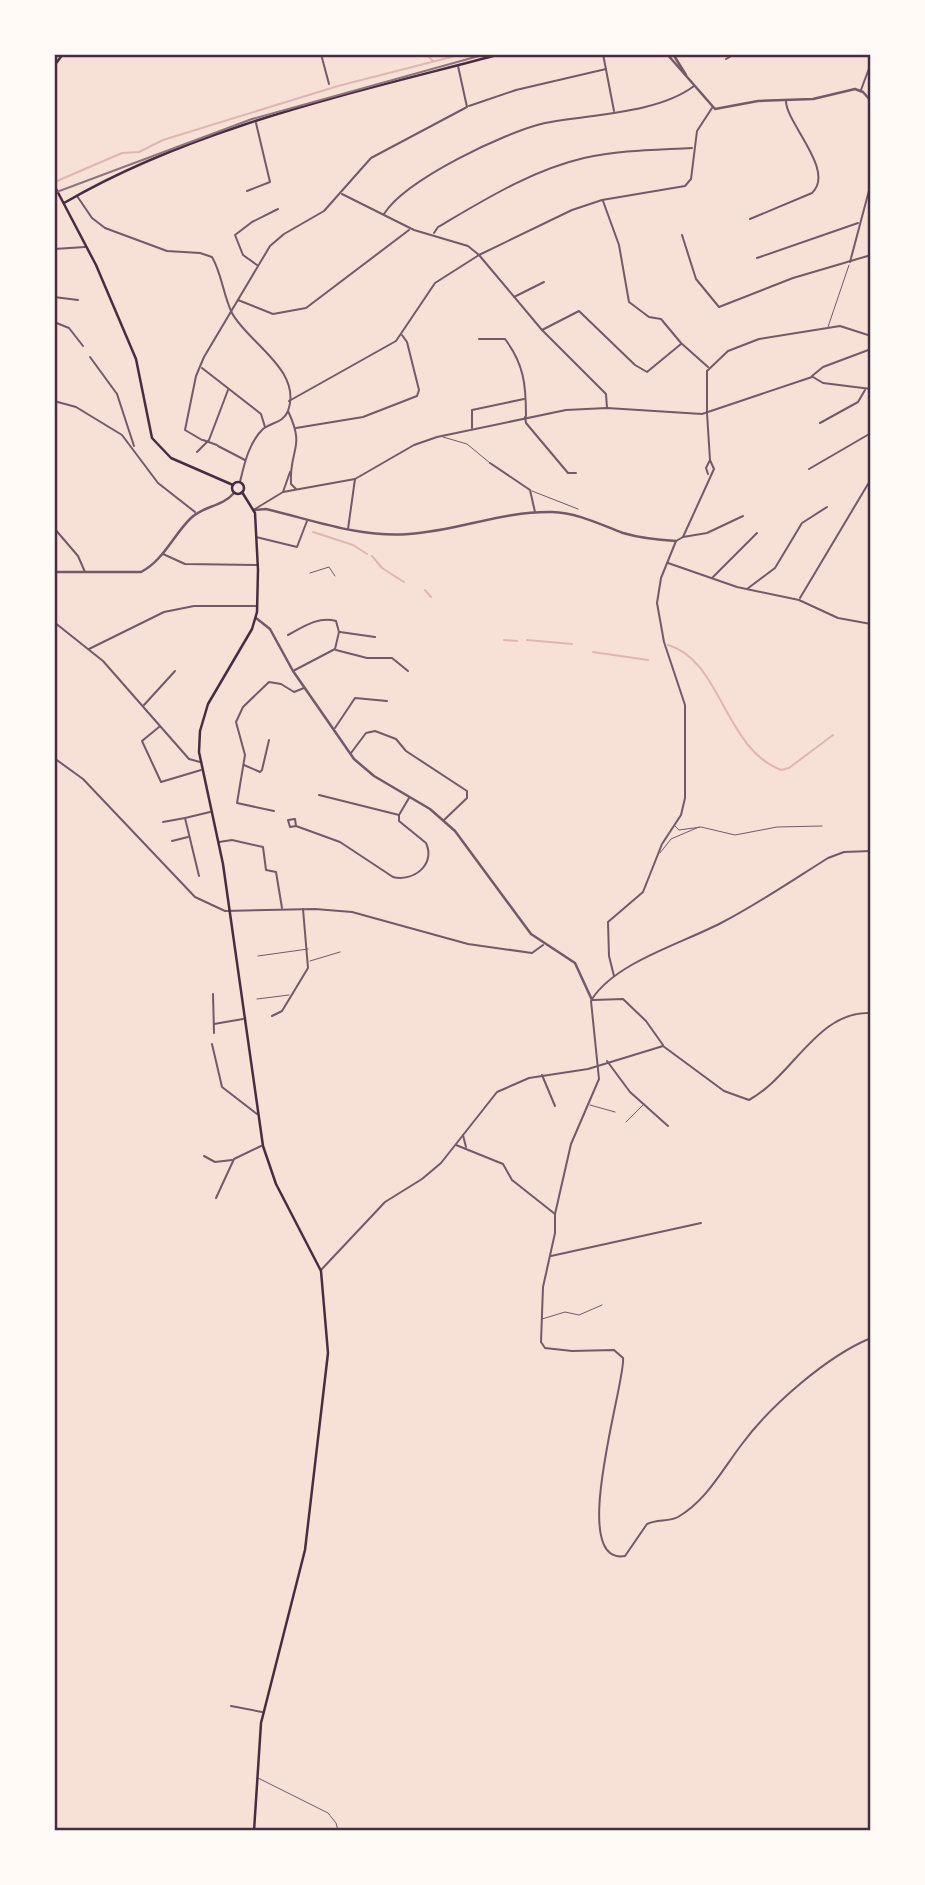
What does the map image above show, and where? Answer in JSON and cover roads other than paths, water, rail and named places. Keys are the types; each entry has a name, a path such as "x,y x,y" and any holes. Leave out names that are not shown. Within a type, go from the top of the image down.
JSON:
{"main road":[{"path":"54,66 63,54"},
{"path":"64,203 133,166 256,123 501,54"},
{"path":"54,185 86,247 136,359 148,428 155,443 171,458 233,485 240,482 243,486 242,492 254,510 258,565 256,618 204,714 199,738 200,762 219,842 262,1146 276,1184 321,1271 328,1363 311,1513 297,1589 263,1712 254,1831"},
{"path":"233,485 234,493 242,492"}],"street":[{"path":"321,54 329,84"},
{"path":"603,54 614,111"},
{"path":"667,54 712,108"},
{"path":"673,54 687,78"},
{"path":"726,59 734,54"},
{"path":"861,91 871,63"},
{"path":"458,66 467,107"},
{"path":"246,460 188,434 185,428 196,376 204,357 257,265 278,238 322,213 375,155 467,107 516,90 606,69"},
{"path":"383,215 388,207 420,181 517,132 667,101 694,86"},
{"path":"289,401 360,363 402,335 431,287 479,255 564,213 602,200 682,187 691,179 693,148 699,127 712,108 861,91"},
{"path":"861,91 871,101"},
{"path":"750,219 812,193 818,186 806,141 788,114 786,100"},
{"path":"247,191 270,182 256,123"},
{"path":"432,234 438,227 488,198 557,166 618,152 693,148"},
{"path":"850,263 858,223 871,183"},
{"path":"341,193 410,229 453,240 479,255 542,330 606,394 607,408"},
{"path":"866,194 871,195"},
{"path":"76,195 94,220 109,230 167,251 200,253 212,257 232,312 283,373 289,401 288,411 296,428 298,441 283,492"},
{"path":"602,200 619,245 629,302 649,317 661,319 681,343 709,367"},
{"path":"257,265 243,255 235,235 252,222 278,209"},
{"path":"757,258 858,223"},
{"path":"237,299 273,314 306,308 410,229"},
{"path":"682,235 696,279 719,307 793,278 871,255"},
{"path":"54,249 86,247"},
{"path":"513,297 544,282"},
{"path":"54,297 78,300"},
{"path":"542,330 579,311 635,365 647,372 652,371 681,343"},
{"path":"54,322 65,325 83,346"},
{"path":"683,537 714,467 710,460 705,381 709,367 744,342 846,327 871,336"},
{"path":"296,428 363,417 417,396 419,390 408,344 402,335"},
{"path":"479,339 505,339 520,362 526,399 526,423 564,468 576,473"},
{"path":"254,510 283,492 355,479 414,445 437,437 566,410 607,408 707,413 812,377 823,367 871,349"},
{"path":"90,357 117,394 134,448"},
{"path":"201,367 262,415 265,427"},
{"path":"812,377 823,383 871,389"},
{"path":"197,452 207,442 228,389"},
{"path":"820,424 858,402 865,389"},
{"path":"472,429 472,410 526,399"},
{"path":"54,401 71,404 122,435 158,483 197,513"},
{"path":"240,482 246,460 265,427 282,420 288,411"},
{"path":"282,420 292,423"},
{"path":"809,469 871,433"},
{"path":"709,475 706,468 710,460"},
{"path":"490,463 531,491 535,512"},
{"path":"290,471 290,484 297,490"},
{"path":"348,530 355,479"},
{"path":"799,600 871,479"},
{"path":"54,572 138,573 148,568 197,513 223,503 234,493"},
{"path":"747,589 775,568 802,523 827,507"},
{"path":"254,510 267,509 348,530 376,534 411,534 535,512 572,514 629,534 676,541"},
{"path":"614,976 609,956 608,922 643,892 657,857 676,824 685,798 687,723 658,614 657,592 676,541 683,537 708,533 743,516"},
{"path":"256,537 295,548 299,546 308,520"},
{"path":"54,528 78,556 85,572"},
{"path":"711,579 757,533"},
{"path":"162,553 185,564 258,565"},
{"path":"667,562 711,579 799,600 829,615 871,624"},
{"path":"88,650 164,612 194,606 257,606"},
{"path":"256,618 270,629 293,671 350,753 369,773 444,820 463,841 528,931 543,945 573,961 592,1000 599,1079 570,1149 565,1182 555,1214 541,1319 542,1347 572,1351 614,1350 624,1360 623,1376 610,1420 604,1456 601,1525 607,1549 616,1556 625,1556 645,1526 677,1518 704,1495 745,1440 811,1377 834,1359 871,1338"},
{"path":"288,635 321,620 335,621 339,632 335,649"},
{"path":"54,622 88,650 143,706 189,759 200,762"},
{"path":"339,632 375,637"},
{"path":"293,671 335,649 366,658 392,658 408,671"},
{"path":"143,706 175,671"},
{"path":"274,811 237,803 243,765 243,741 237,731 236,722 243,706 269,682 281,684 294,692 304,687"},
{"path":"334,730 355,698 387,701"},
{"path":"160,727 142,741 161,782 201,770"},
{"path":"350,753 366,733 375,731 396,739 406,751 467,791 467,798 444,820"},
{"path":"243,765 260,772 269,740"},
{"path":"54,758 83,779 195,897 210,907 230,911 303,909 352,912 375,916 468,944 532,953 543,945"},
{"path":"296,826 340,842 393,877 403,880 413,877 423,868 429,850 426,843 405,828 398,815 319,795"},
{"path":"398,815 409,797"},
{"path":"163,822 211,812"},
{"path":"184,818 199,876"},
{"path":"172,841 189,837"},
{"path":"219,842 232,840 262,847 266,870 276,872 282,909"},
{"path":"592,1000 614,976 682,938 721,923 828,858 844,852 871,851"},
{"path":"272,1016 282,1011 310,961 303,909"},
{"path":"213,994 214,1033"},
{"path":"592,1000 624,999 646,1021 663,1046 724,1091 749,1100 796,1062 836,1019 871,1013"},
{"path":"213,1024 244,1019"},
{"path":"212,1044 222,1087 257,1114"},
{"path":"321,1271 385,1202 431,1172 497,1092 520,1081 599,1065 663,1046"},
{"path":"607,1061 644,1104 668,1126"},
{"path":"542,1075 555,1105"},
{"path":"463,1134 467,1148"},
{"path":"455,1145 503,1164 522,1189 555,1214"},
{"path":"204,1156 215,1162 234,1159 262,1146"},
{"path":"216,1198 234,1159"},
{"path":"550,1256 701,1223"},
{"path":"231,1706 263,1712"}],"lane":[{"path":"827,328 850,263"},
{"path":"437,437 459,440 490,463"},
{"path":"531,491 578,509"},
{"path":"310,573 329,567 335,576"},
{"path":"676,824 680,830 701,827 735,835 777,827 822,826"},
{"path":"657,857 671,839 701,827"},
{"path":"258,956 308,949"},
{"path":"310,961 340,952"},
{"path":"257,999 292,995"},
{"path":"588,1104 595,1109 615,1112"},
{"path":"626,1122 644,1104"},
{"path":"541,1319 565,1312 579,1315 602,1306"},
{"path":"257,1777 328,1813 336,1823 338,1831"}],"waterway":[{"path":"426,54 433,61"},
{"path":"57,181 122,153 139,152 163,140 338,86 463,54"},
{"path":"313,532 353,545 367,554"},
{"path":"372,556 382,568 404,582"},
{"path":"425,590 431,597"},
{"path":"504,640 517,641"},
{"path":"527,640 572,644"},
{"path":"668,645 686,654 700,668 747,743 762,759 781,770 789,768 833,735"},
{"path":"593,652 648,660"}],"railway":[{"path":"54,193 252,119 486,54"}]}
